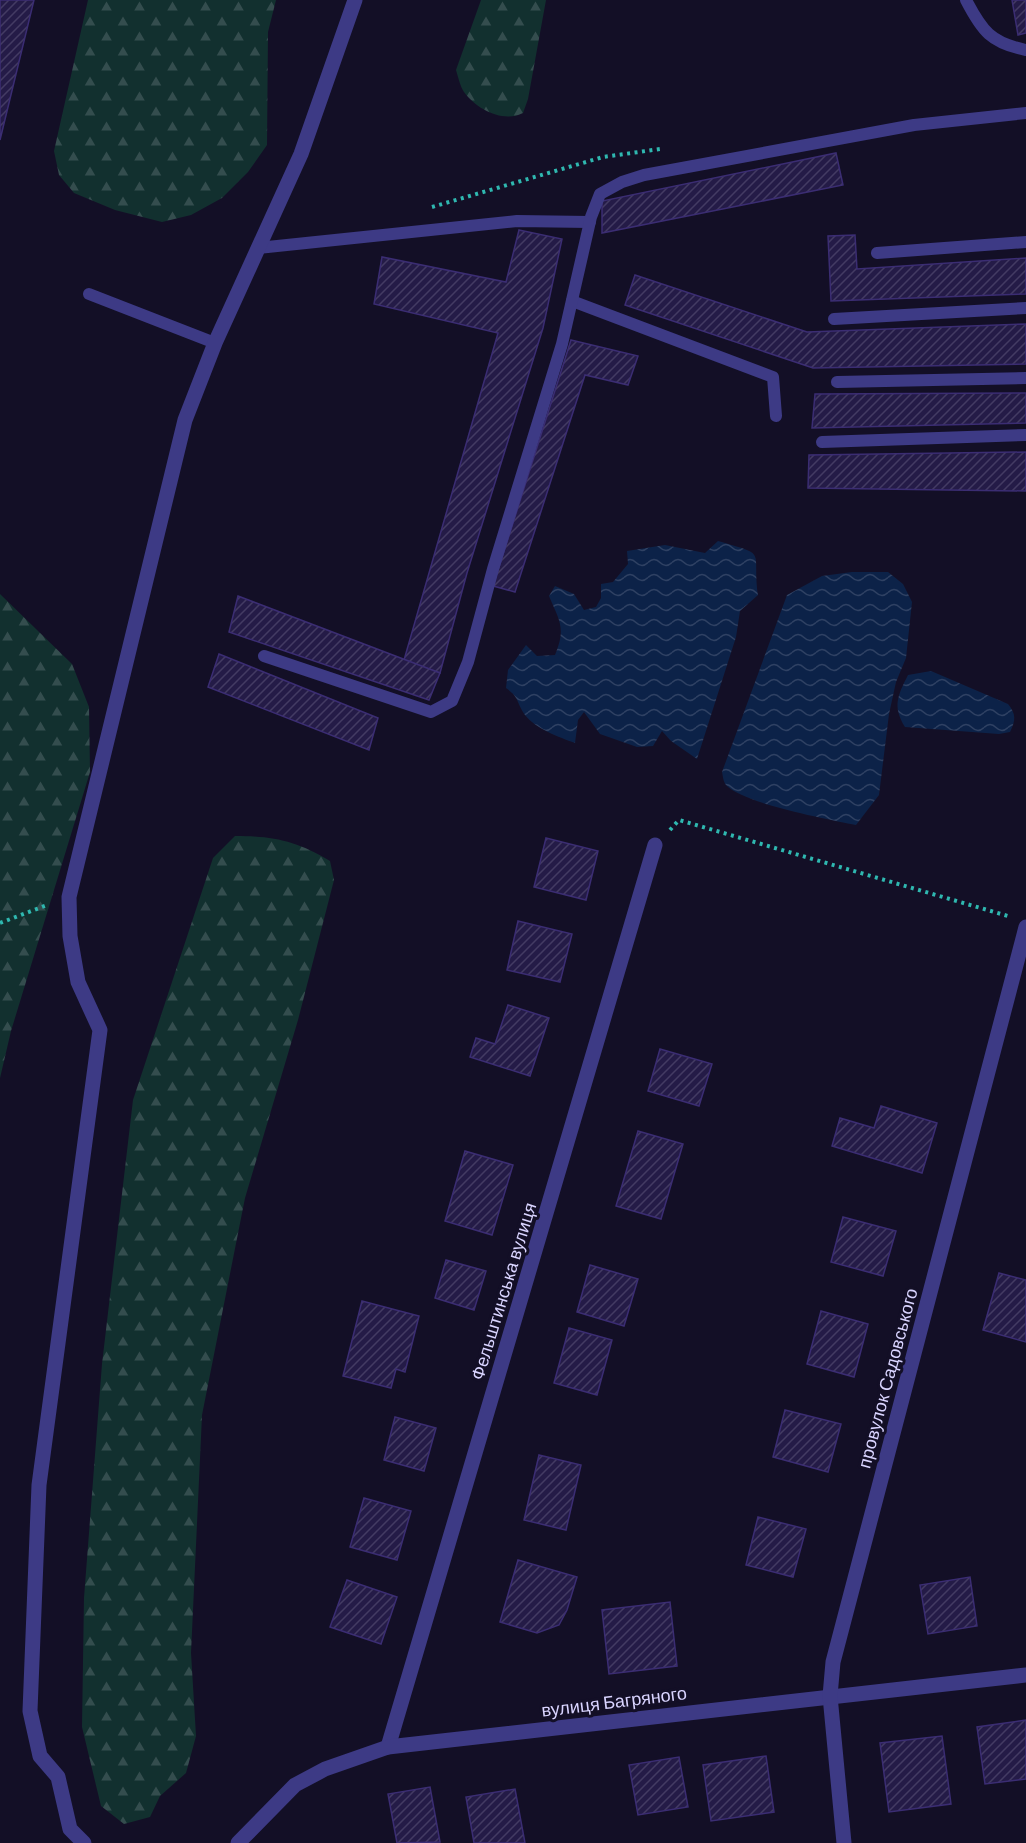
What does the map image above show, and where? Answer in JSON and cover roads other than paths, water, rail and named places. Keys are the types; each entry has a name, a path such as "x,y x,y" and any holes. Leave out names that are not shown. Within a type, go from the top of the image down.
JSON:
{"street":[{"path":"84,1843 70,1829 58,1777 40,1756 30,1711 39,1485 100,1030 78,982 70,936 69,897 185,420 215,343 301,154 355,0"},
{"name":"Фельштинська вулиця","path":"388,1747 655,845"},
{"name":"провулок Садовського","path":"844,1843 830,1696 833,1662 1020,923"},
{"name":"вулиця Багряного","path":"238,1843 295,1785 326,1769 388,1747 1026,1675"}],"lane":[{"path":"966,0 981,28 1005,46 1026,50"},
{"path":"264,656 431,712 452,701 468,662 493,568 562,344 590,222 600,194 622,182 644,175 914,125 1026,113"},
{"path":"258,248 517,221 590,222"},
{"path":"877,253 1026,242"},
{"path":"89,294 215,343"},
{"path":"572,301 773,377 776,416"},
{"path":"834,319 1026,309"},
{"path":"837,382 1026,378"},
{"path":"822,442 1026,435"}],"water":[{"path":"718,541 745,549 755,556 758,595 740,611 736,637 697,759 671,741 662,731 653,746 637,747 600,734 584,712 578,720 575,743 541,728 525,715 516,698 506,688 508,670 526,645 537,656 555,655 561,631 549,596 555,586 574,594 584,610 596,607 601,598 601,584 613,582 628,564 627,551 665,545 705,553"},
{"path":"852,572 888,572 903,584 912,602 906,658 896,682 889,714 879,795 856,825 787,810 750,798 726,785 722,772 787,595 822,576"},
{"path":"931,671 1008,704 1014,717 1010,732 999,734 905,727 898,707 899,695 904,682 908,675"}]}
